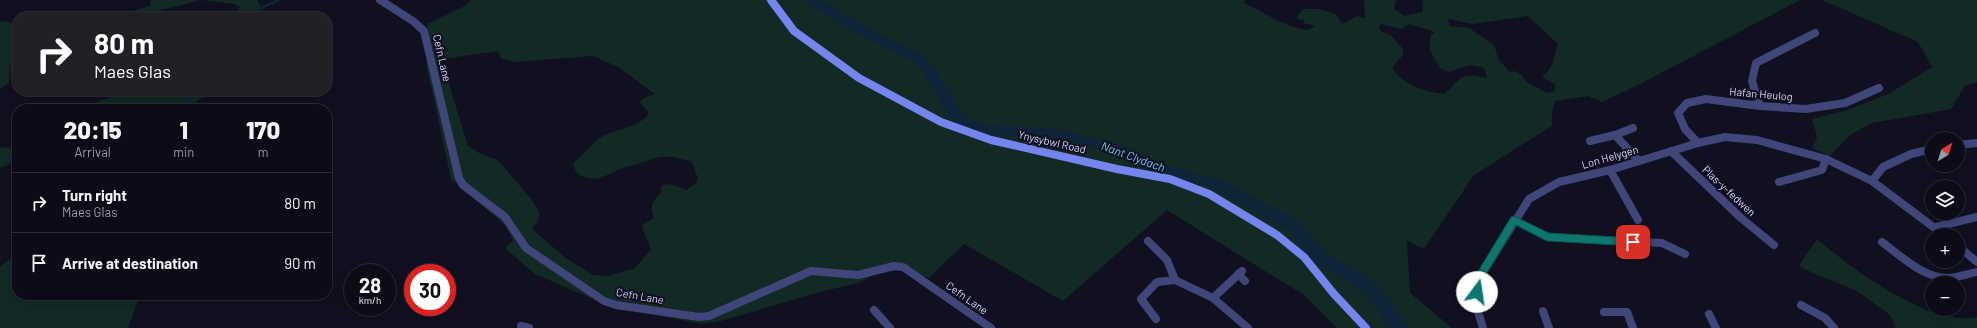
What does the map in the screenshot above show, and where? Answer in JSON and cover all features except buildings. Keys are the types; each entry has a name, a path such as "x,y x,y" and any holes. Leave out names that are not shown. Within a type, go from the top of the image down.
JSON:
{"main road":[{"name":"Ynysybwl Road","path":"771,0 791,27 801,36 859,78 941,122 991,140 1170,180 1210,194 1277,235 1304,257 1334,294 1366,328"}],"street":[{"name":"Cefn Lane","path":"380,0 413,21 424,31 459,178 463,185 504,216 513,228 520,242 526,248 604,301 616,305 699,317 718,313 811,271 858,275 894,266 903,267 991,328"},
{"path":"1760,106 1752,81 1756,63 1815,33"},
{"name":"Hafan Heulog","path":"1698,142 1685,129 1678,113 1687,103 1706,99 1760,106 1806,109 1845,103 1879,88"},
{"path":"1590,142 1633,128"},
{"path":"1615,135 1639,161"},
{"name":"Lon Helygen","path":"1483,328 1476,305 1478,278 1514,220 1529,199 1559,182 1610,170 1698,142 1725,137 1757,140 1787,147 1826,159 1872,181 1936,228"},
{"path":"1965,144 1977,143"},
{"name":"Plas-y-fedwen","path":"1671,151 1741,218 1774,245"},
{"path":"1872,181 1883,167 1911,154 1925,151"},
{"path":"1779,182 1822,170 1826,159"},
{"path":"1610,170 1638,220"},
{"path":"1936,228 1977,217"},
{"path":"1514,220 1547,237 1662,244 1685,254"},
{"path":"1148,242 1167,260 1175,280"},
{"path":"1882,242 1922,270 1939,277 1949,278 1977,272"},
{"path":"1965,252 1977,262"},
{"path":"1213,298 1240,273 1245,281"},
{"path":"1156,319 1141,299 1157,282 1175,280 1213,298 1248,328"},
{"path":"1801,305 1825,318 1834,328"},
{"path":"874,310 890,328"},
{"path":"1543,311 1549,328"},
{"path":"1604,312 1627,312 1633,328"},
{"path":"1709,314 1716,328"}],"green space":[{"path":"151,0 199,0 152,12 128,12 150,6"},
{"path":"202,0 257,0 263,10 262,12 236,12 240,7 235,4"},
{"path":"471,0 1245,0 1244,3 1275,19 1290,26 1307,30 1315,26 1304,23 1304,20 1298,19 1297,16 1303,9 1319,9 1336,14 1342,24 1357,16 1365,18 1364,0 1396,0 1394,9 1405,16 1422,12 1423,0 1800,0 1642,83 1602,102 1588,96 1555,101 1552,111 1552,126 1474,175 1424,249 1407,241 1410,293 1452,328 1337,328 1304,295 1167,210 1063,301 964,244 929,278 891,266 858,283 820,292 721,321 702,324 609,306 535,274 505,248 513,241 506,226 451,179 426,63 435,60 427,24 465,6","holes":["1528,16 1558,44 1551,67 1542,77 1555,84 1555,91 1547,93 1525,81 1523,76 1515,71 1510,72 1499,60 1494,45 1469,28 1450,26 1448,19 1473,24","1381,24 1402,29 1409,24 1435,32 1431,35 1429,49 1440,68 1449,72 1470,65 1484,68 1487,78 1472,75 1463,77 1459,79 1445,94 1415,87 1402,79 1392,68 1403,55 1403,49 1391,35 1381,31 1379,27","497,51 501,58 513,62 593,56 618,67 655,94 642,99 640,103 649,113 647,117 637,123 598,139 574,162 574,168 577,173 591,179 602,177 624,167 633,166 658,158 669,157 691,161 698,178 694,185 686,190 673,185 664,184 661,187 662,192 656,198 652,207 654,218 642,225 651,250 635,268 608,276 593,275 566,258 532,229 540,214 532,200 498,160 481,154 468,146 443,64 436,60"]},
{"path":"1822,0 1977,0 1977,82 1965,86 1951,109 1872,123 1850,135 1830,156 1812,148 1817,137 1812,119 1851,109 1890,93 1932,67 1918,42"},
{"path":"7,21 12,23 12,62 9,83 0,89 0,22"},
{"path":"116,96 206,96 197,101 195,104 93,104"},
{"path":"0,148 12,148 12,163 0,168"},
{"path":"1817,239 1870,280 1915,305 1925,309 1925,316 1950,316 1958,318 1977,317 1977,328 1896,328 1890,315 1857,291 1804,269 1799,265"},
{"path":"12,257 12,300 138,300 128,328 0,328 0,267"}],"waterway":[{"path":"258,12 263,7 279,0"},
{"name":"Nant Clydach","path":"812,0 870,35 918,58 928,69 955,114 966,124 986,130 1058,134 1116,149 1157,168 1217,184 1296,227 1319,257 1369,286 1400,328"},
{"path":"187,104 191,96"}],"route":[{"path":"1477,292 1478,278 1514,220 1547,237 1633,242"}]}
